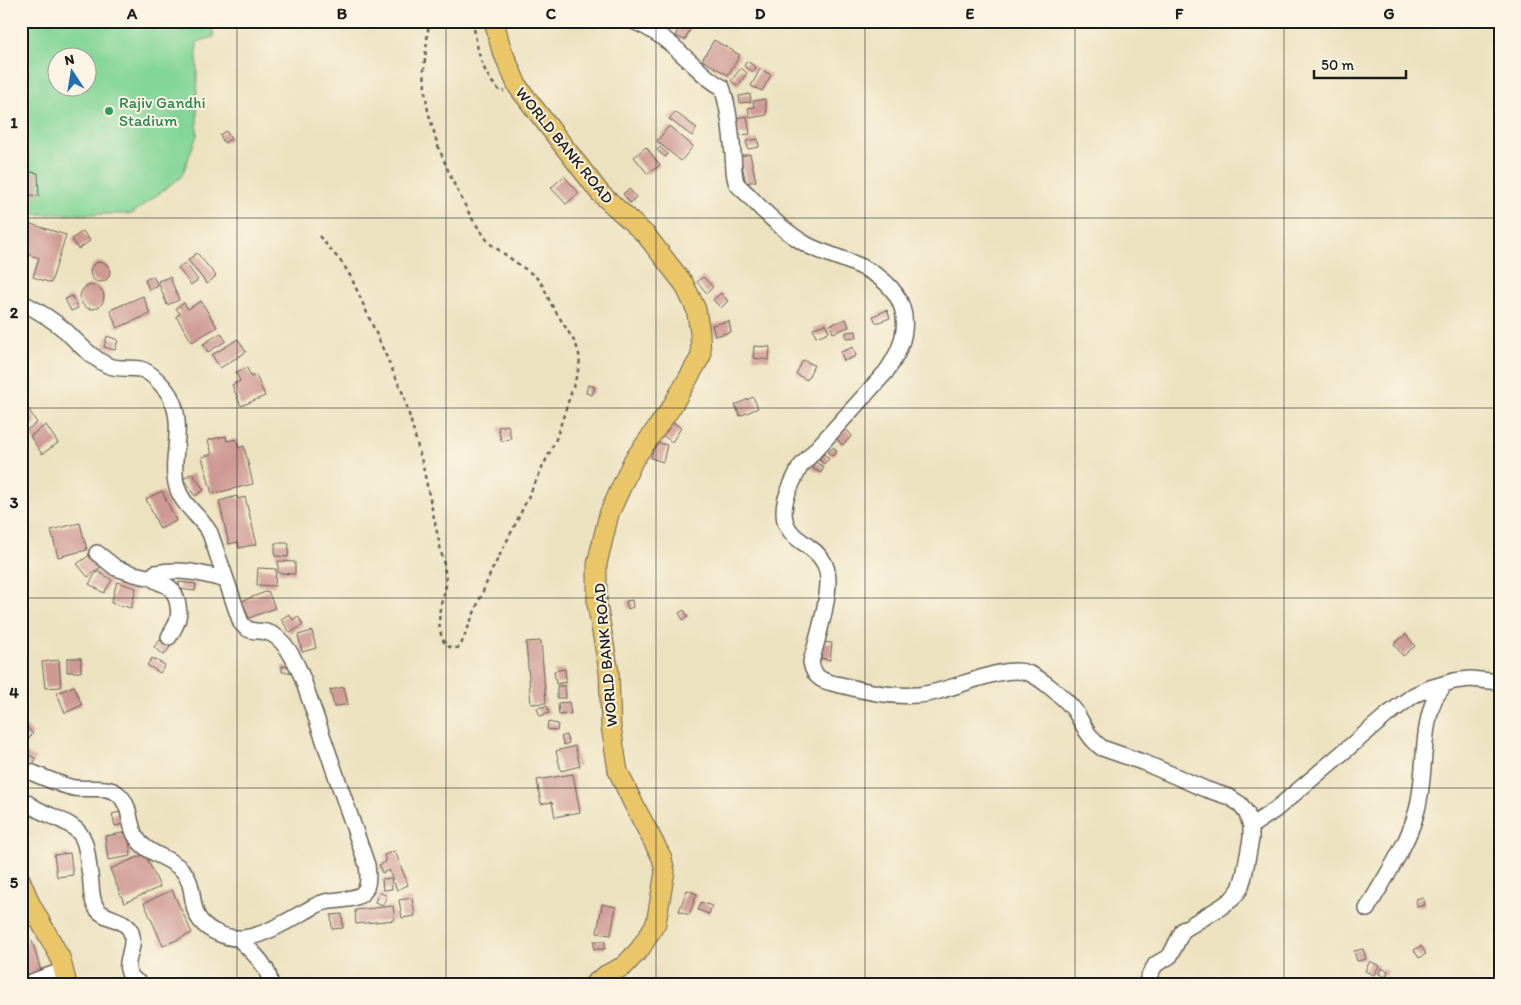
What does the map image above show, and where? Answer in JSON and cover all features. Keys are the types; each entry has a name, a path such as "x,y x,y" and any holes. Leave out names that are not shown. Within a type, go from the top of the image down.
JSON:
{"main road":[{"name":"WORLD BANK ROAD","path":"494,21 501,48 518,88 600,193 646,234 684,284 696,309 700,333 701,356 671,408 633,461 609,514 597,564 597,604 609,672 611,728 618,771 662,858 666,872 656,923 640,949 624,966 594,984"},
{"path":"21,881 30,903 60,957 65,977"}],"street":[{"path":"633,21 668,41 709,80 722,87 726,101 737,183 771,219 809,246 864,268 889,285 898,297 904,310 903,335 894,360 885,373 800,467 785,503 784,516 792,534 815,551 823,561 827,571 828,584 824,613 811,662 817,676 824,681 859,690 916,696 936,692 998,673 1014,670 1029,673 1057,692 1067,702 1096,744 1102,748 1145,763 1228,797 1240,804 1247,814 1251,826 1251,839 1240,889 1222,907 1183,930 1170,956 1156,964 1146,984"},
{"path":"21,302 46,316 96,358 114,367 143,370 150,374 172,399 176,410 177,424 175,478 177,487 183,499 205,524 210,533 241,623 251,631 273,634 286,647 296,663 367,865 368,886 362,895 354,899 321,902 276,926 252,936 238,938 225,936 211,930 202,923 195,912 186,876 182,870 151,852 140,843 135,835 129,809 117,793 104,788 88,790 72,787 21,768"},
{"path":"97,553 116,568 152,578 154,581 170,588 175,595 178,605 178,618 169,637"},
{"path":"152,578 155,574 162,572 192,571 226,580"},
{"path":"1251,826 1275,810 1387,715 1414,695 1454,681 1500,682"},
{"path":"1367,909 1404,845 1417,811 1422,786 1428,722 1433,701 1445,684"},
{"path":"21,799 78,830 84,840 93,899 97,909 103,915 113,918 129,928 132,934 132,941 127,962 127,972 132,979 140,984"},
{"path":"238,938 260,960 270,978 270,984"},
{"path":"26,984 65,977"}],"path":[{"path":"319,236 343,264 351,277 404,396 422,462 444,565 446,582 440,608 442,637 444,643 449,647 460,647 490,572 556,439 575,381 580,358 576,344 536,277 489,243 471,217 453,182 438,146 428,111 424,68 429,21"},
{"path":"473,21 477,51 482,66 492,84 501,92 518,88"}],"green space":[{"name":"Rajiv Gandhi Stadium","path":"21,21 211,21 214,37 197,42 197,135 182,176 132,214 21,214"}],"building":[{"path":"682,21 692,25 685,40 675,36"},
{"path":"714,40 740,55 728,75 702,60"},
{"path":"747,61 756,67 753,72 744,66"},
{"path":"741,68 747,73 738,86 731,81"},
{"path":"760,69 771,75 762,91 751,86"},
{"path":"750,94 751,102 740,103 739,96"},
{"path":"765,99 767,115 750,118 748,108 754,107 753,101"},
{"path":"675,112 697,128 692,136 669,119"},
{"path":"747,116 750,134 739,135 736,118"},
{"path":"669,126 693,146 681,161 657,141"},
{"path":"226,131 231,139 224,143 220,135"},
{"path":"758,139 759,147 748,149 746,141"},
{"path":"646,147 660,165 648,174 634,157"},
{"path":"660,147 668,154 665,157 657,150"},
{"path":"750,154 756,181 746,183 740,156"},
{"path":"21,171 38,173 39,196 21,194"},
{"path":"564,176 579,193 566,204 551,188"},
{"path":"629,189 636,197 630,203 623,194"},
{"path":"21,221 66,235 51,283 33,277 39,258 23,253 21,257"},
{"path":"83,231 90,241 78,249 72,239"},
{"path":"197,253 216,276 207,284 188,260"},
{"path":"100,262 107,265 110,272 107,279 100,282 93,279 90,272 93,265"},
{"path":"185,263 198,280 191,285 178,268"},
{"path":"153,276 158,286 149,290 145,280"},
{"path":"170,277 179,300 167,305 158,281"},
{"path":"703,277 713,287 707,293 697,282"},
{"path":"92,285 97,286 103,292 103,302 97,308 92,309 87,308 81,302 80,297 81,292 87,286"},
{"path":"721,293 728,301 721,308 713,300"},
{"path":"72,296 78,308 71,311 65,299"},
{"path":"143,296 150,314 117,328 110,310"},
{"path":"201,301 217,327 192,342 176,316 180,314 176,308 184,303 188,309"},
{"path":"887,310 890,318 876,323 873,316"},
{"path":"846,319 849,327 833,333 830,325"},
{"path":"729,321 731,332 715,336 712,325"},
{"path":"826,324 829,332 816,337 813,328"},
{"path":"856,331 857,337 846,338 846,332"},
{"path":"221,333 226,341 208,352 203,344"},
{"path":"107,336 118,340 115,350 104,347"},
{"path":"238,339 246,352 220,368 212,355"},
{"path":"754,346 770,347 769,360 753,358"},
{"path":"853,347 856,356 844,361 841,352"},
{"path":"803,360 814,365 807,380 796,374"},
{"path":"247,368 251,377 256,375 265,396 241,406 232,385 240,381 236,372"},
{"path":"588,385 595,387 592,395 586,393"},
{"path":"753,397 758,408 740,416 735,405"},
{"path":"27,407 37,423 21,433 21,410"},
{"path":"671,421 681,428 672,442 662,435"},
{"path":"46,425 58,443 42,454 30,436"},
{"path":"508,425 511,439 501,441 498,427"},
{"path":"846,429 852,436 842,445 836,438"},
{"path":"226,436 227,441 236,439 239,448 244,446 253,484 212,494 202,457 212,454 208,440"},
{"path":"655,442 667,445 663,462 651,458"},
{"path":"834,447 837,452 832,456 828,452"},
{"path":"824,454 829,459 824,464 819,459"},
{"path":"815,462 824,467 821,473 812,468"},
{"path":"192,473 204,490 195,496 183,479"},
{"path":"162,491 176,521 160,529 146,499"},
{"path":"237,496 238,499 245,497 257,544 239,548 238,542 229,544 219,501"},
{"path":"80,523 87,550 58,557 51,530"},
{"path":"275,543 289,543 288,557 275,556"},
{"path":"91,554 101,567 88,577 77,564"},
{"path":"278,561 295,562 295,574 278,573"},
{"path":"258,568 276,569 275,586 257,585"},
{"path":"97,571 112,580 104,593 89,584"},
{"path":"117,582 136,588 131,608 111,603"},
{"path":"179,582 196,584 195,591 179,589"},
{"path":"268,591 275,608 249,618 242,601"},
{"path":"632,600 633,607 628,609 626,601"},
{"path":"684,610 688,617 683,620 679,613"},
{"path":"289,614 293,620 298,616 303,625 290,633 281,619"},
{"path":"312,631 316,648 302,652 298,635"},
{"path":"1406,634 1415,646 1403,656 1394,644"},
{"path":"160,640 170,647 164,655 154,647"},
{"path":"541,641 546,703 531,704 526,642"},
{"path":"822,642 832,643 830,660 820,658"},
{"path":"67,658 81,658 81,672 67,672"},
{"path":"152,658 165,665 160,673 147,665"},
{"path":"59,660 61,687 45,688 42,662"},
{"path":"282,666 291,667 291,672 282,672"},
{"path":"565,669 566,682 556,684 554,671"},
{"path":"74,686 82,705 65,713 57,693"},
{"path":"557,686 565,686 566,698 557,698"},
{"path":"344,687 348,704 334,707 330,690"},
{"path":"569,702 571,714 559,715 558,703"},
{"path":"547,706 549,713 540,716 537,708"},
{"path":"548,722 558,724 557,731 547,729"},
{"path":"24,724 33,734 28,739 21,732 21,727"},
{"path":"566,735 569,743 564,745 561,737"},
{"path":"575,746 580,766 561,771 556,751"},
{"path":"25,752 36,759 31,767 21,761"},
{"path":"573,774 580,812 555,817 552,802 541,804 537,780"},
{"path":"120,812 123,824 115,826 112,814"},
{"path":"128,832 131,856 108,860 105,836"},
{"path":"395,851 408,885 397,890 389,870 382,873 379,865 386,862 384,855"},
{"path":"70,853 73,875 57,877 54,855"},
{"path":"145,854 160,887 124,903 110,869"},
{"path":"391,878 392,889 383,890 382,879"},
{"path":"172,890 192,933 163,946 144,903"},
{"path":"687,890 697,894 689,915 679,911"},
{"path":"379,892 387,896 383,905 375,902"},
{"path":"1423,897 1425,905 1417,907 1416,899"},
{"path":"412,898 415,916 402,918 399,900"},
{"path":"701,902 712,906 709,914 698,910"},
{"path":"602,904 616,907 611,935 597,933"},
{"path":"393,906 395,920 356,924 355,910"},
{"path":"342,914 343,928 332,929 331,915"},
{"path":"32,941 41,971 21,976 21,944"},
{"path":"594,941 605,941 605,949 594,949"},
{"path":"1421,946 1426,954 1419,958 1414,950"},
{"path":"1363,949 1366,959 1357,961 1354,951"},
{"path":"1370,961 1379,966 1374,975 1365,971"},
{"path":"1381,968 1388,971 1386,977 1379,974"}],"place":[{"name":"Rajiv Gandhi Stadium","path":"109,111"}]}
